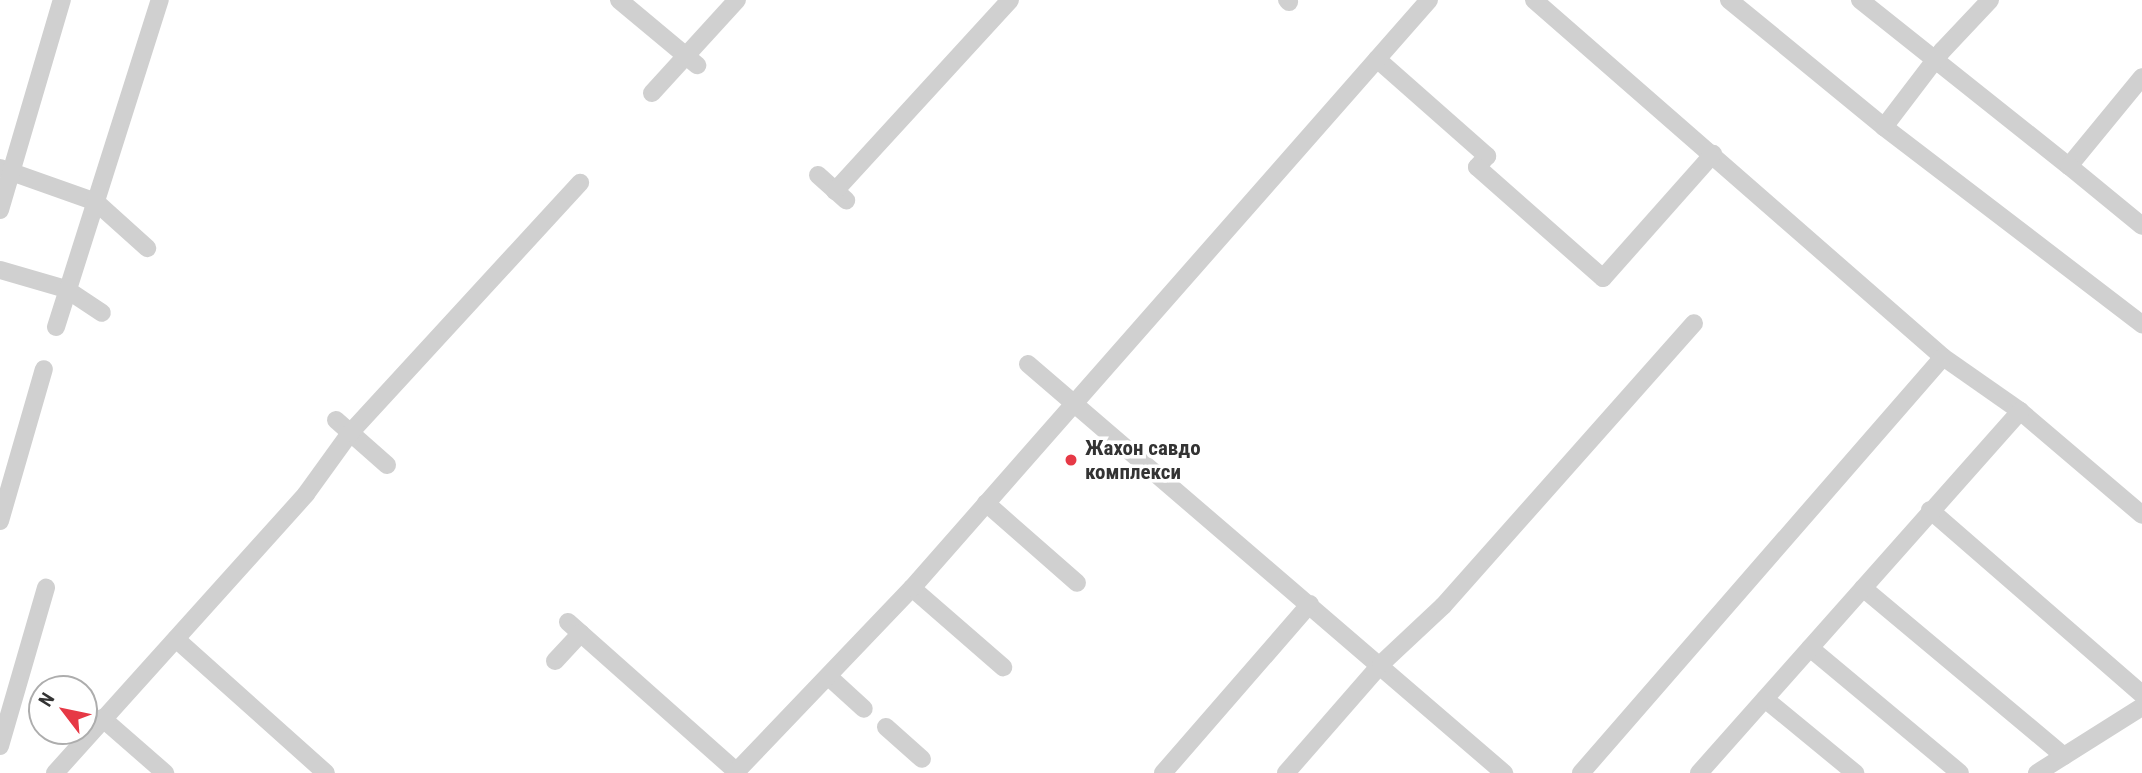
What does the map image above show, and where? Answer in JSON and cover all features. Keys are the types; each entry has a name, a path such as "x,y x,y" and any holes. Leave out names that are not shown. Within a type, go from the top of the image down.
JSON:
{"lane":[{"path":"0,210 5,169 62,0"},
{"path":"55,327 160,0"},
{"path":"619,0 692,61"},
{"path":"652,93 692,61 737,0"},
{"path":"818,175 841,195 1010,0"},
{"path":"555,660 574,627 737,772 912,588 1429,0"},
{"path":"1534,0 1943,357 2020,411 2142,515"},
{"path":"1729,0 1884,128 2142,324"},
{"path":"1860,0 2142,226"},
{"path":"1884,128 1936,60 1990,0"},
{"path":"1377,59 1487,156 1477,167 1604,278 1713,154"},
{"path":"2069,166 2142,77"},
{"path":"5,169 96,202 147,248"},
{"path":"55,773 305,492 351,433 580,183"},
{"path":"0,270 66,289 102,313"},
{"path":"1291,771 1381,664 1443,606 1694,323"},
{"path":"1581,773 1943,357"},
{"path":"1028,364 1076,402 1381,664 1504,773"},
{"path":"0,521 44,369"},
{"path":"1704,772 1930,510 2020,411"},
{"path":"336,420 387,465"},
{"path":"986,503 1077,583"},
{"path":"1930,510 2142,694"},
{"path":"0,746 46,588"},
{"path":"912,588 1003,667"},
{"path":"1863,588 2064,756"},
{"path":"1163,773 1218,705 1310,604"},
{"path":"176,639 326,773"},
{"path":"1810,648 1960,773"},
{"path":"829,677 864,709"},
{"path":"1765,699 1855,773"},
{"path":"2037,773 2142,707"},
{"path":"102,718 164,773"},
{"path":"886,727 922,759"}],"place":[{"name":"Жахон савдо комплекси","path":"1071,460"}]}
